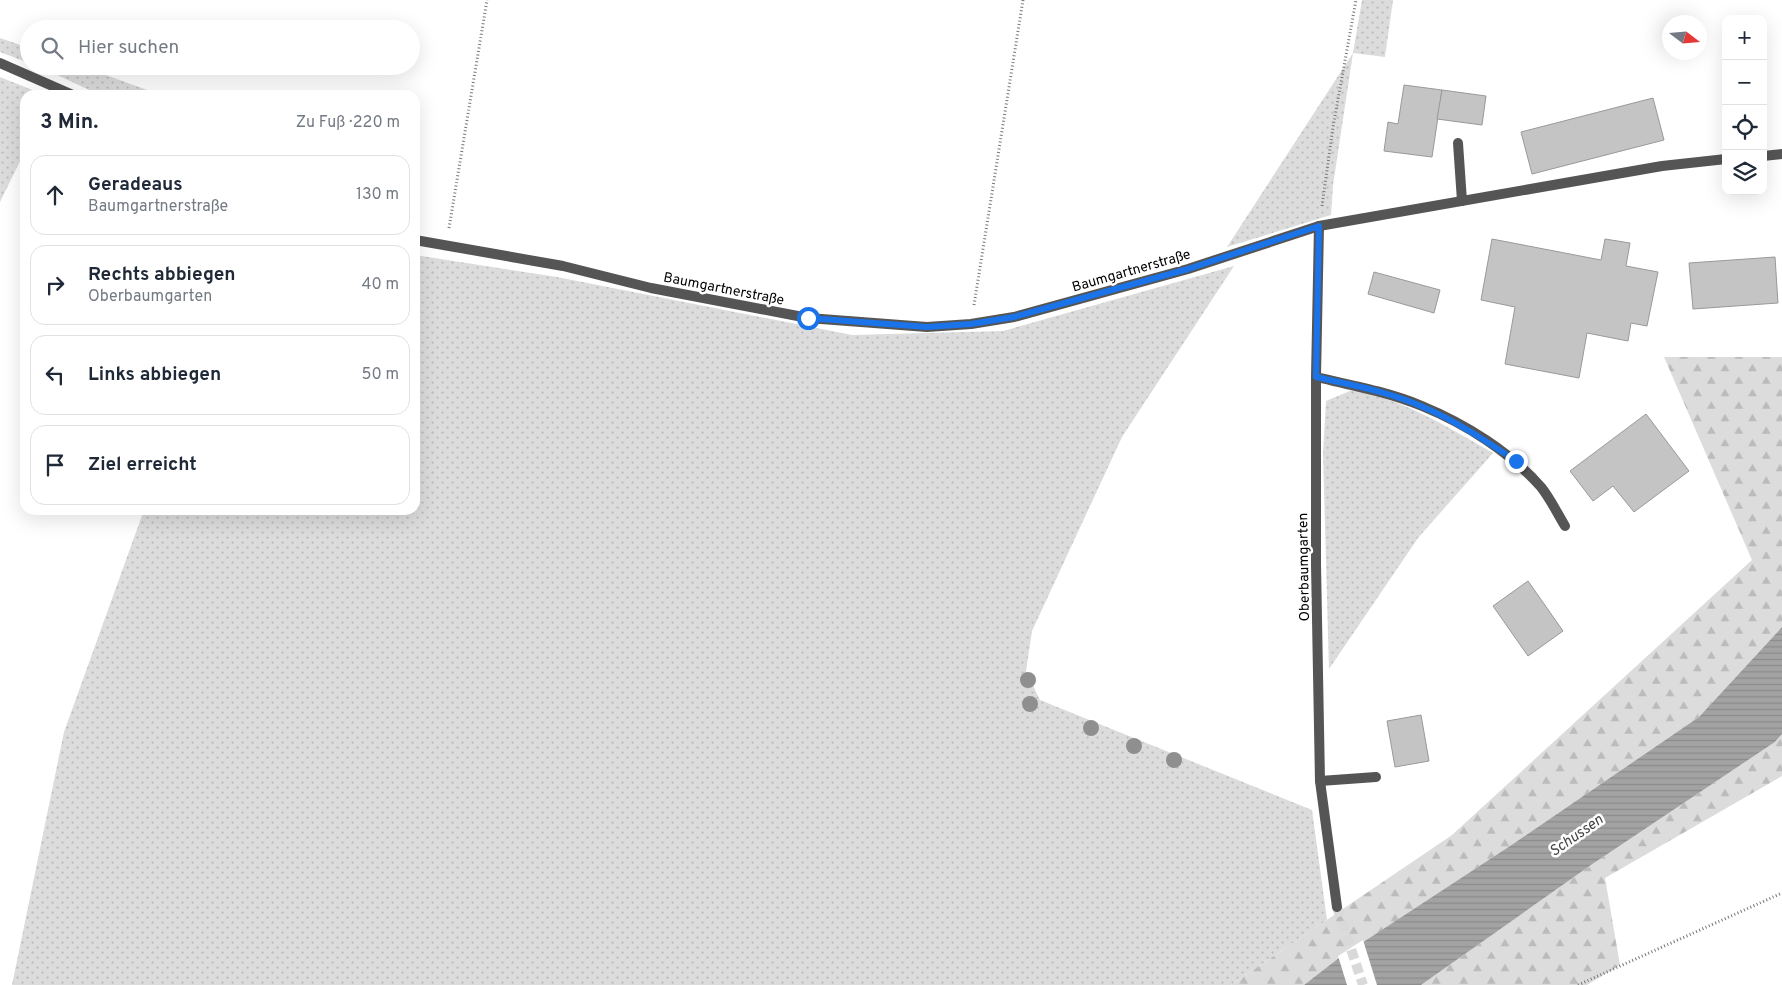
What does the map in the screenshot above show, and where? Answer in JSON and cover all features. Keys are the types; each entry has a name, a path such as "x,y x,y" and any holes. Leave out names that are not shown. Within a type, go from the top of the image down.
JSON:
{"street":[{"path":"0,63 20,72"},
{"path":"27,75 62,90"},
{"path":"1458,143 1462,201"},
{"path":"1767,156 1782,154"},
{"name":"Baumgartnerstraße","path":"420,241 563,266 651,288 808,318 927,327 971,324 1014,317 1179,272 1319,226 1662,166 1722,159"},
{"name":"Oberbaumgarten","path":"1319,226 1316,377 1316,565 1320,781 1337,907"},
{"path":"1316,377 1374,390 1422,406 1469,430 1516,461 1542,489 1565,526"},
{"path":"1320,781 1376,777"}],"path":[{"path":"446,246 487,0"},
{"path":"971,324 1023,0"},
{"path":"1319,226 1333,127 1356,0"},
{"path":"1578,985 1782,893"}],"green space":[{"path":"1362,0 1393,0 1385,57 1353,53"},
{"path":"0,38 20,45 20,60 0,52"},
{"path":"1353,53 1333,185 1331,215 1227,247"},
{"path":"57,75 106,75 147,90 89,90"},
{"path":"0,77 32,90 20,90 20,161 0,202"},
{"path":"420,256 557,277 852,335 1003,331 1234,266 1122,437 1032,631 1026,671 1040,700 1312,810 1327,920 1231,985 12,985 64,732 142,515 420,515"},
{"path":"1664,357 1782,357 1782,627 1699,717 1513,844 1340,958 1304,985 1231,985 1452,835 1752,560"},
{"path":"1352,390 1389,400 1425,415 1493,453 1418,538 1329,669 1323,453 1326,401"},
{"path":"1782,734 1782,776 1605,878 1620,965 1587,985 1421,985 1591,865 1775,742"}],"water":[{"name":"Schussen","path":"1782,627 1782,734 1775,742 1591,865 1421,985 1304,985 1339,958 1513,844 1699,717"}],"pier":[{"path":"1363,940 1377,985 1347,985 1338,956"}],"building":[{"path":"1404,85 1442,90 1432,157 1384,151 1388,122 1398,124"},
{"path":"1442,90 1486,96 1482,125 1437,119"},
{"path":"1653,98 1664,140 1532,174 1521,132"},
{"path":"1492,239 1601,260 1605,239 1630,243 1626,266 1658,272 1647,326 1631,323 1628,341 1587,333 1579,378 1505,364 1515,307 1481,300"},
{"path":"1775,257 1778,303 1693,309 1689,263"},
{"path":"1374,272 1440,290 1434,313 1368,294"},
{"path":"1646,414 1689,471 1634,512 1613,486 1593,501 1570,471"},
{"path":"1528,581 1563,631 1528,656 1493,606"},
{"path":"1421,715 1429,761 1395,767 1387,721"}],"tunnel":[{"path":"1337,907 1363,985"}],"route":[{"path":"808,318 927,327 971,324 1014,317 1188,269 1319,226 1316,377 1374,390 1422,406 1469,430 1516,461"}]}
